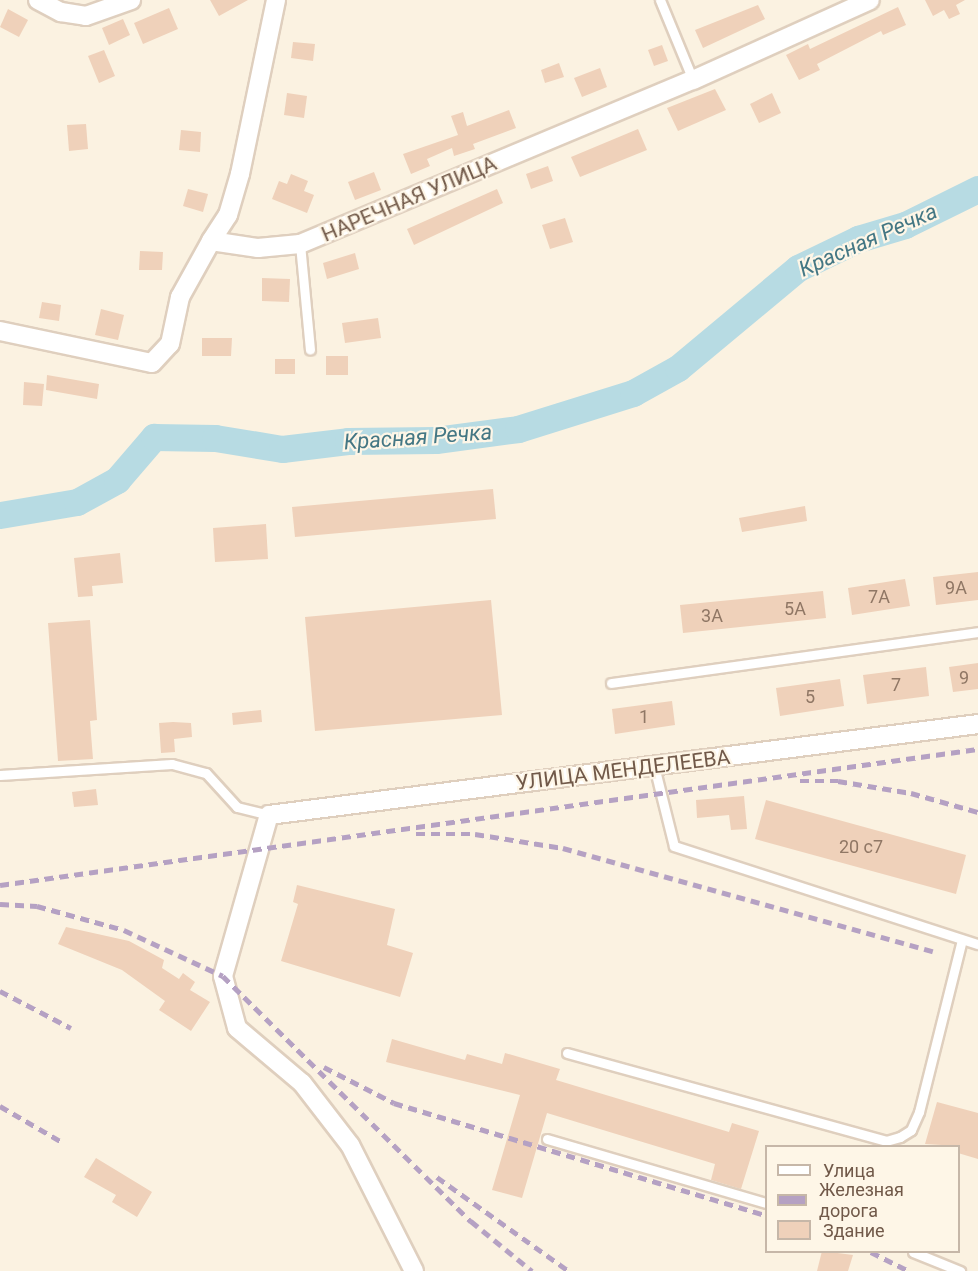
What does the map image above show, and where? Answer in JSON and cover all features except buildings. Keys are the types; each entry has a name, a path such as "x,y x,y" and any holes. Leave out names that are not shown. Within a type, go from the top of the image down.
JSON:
{"street":[{"path":"38,0 61,12 86,16 131,0"},
{"path":"0,331 137,361 160,359 170,344 184,286 228,215 240,174 276,0"},
{"name":"НАРЕЧНАЯ УЛИЦА","path":"211,241 258,248 300,244 693,80 870,0"},
{"name":"УЛИЦА МЕНДЕЛЕЕВА","path":"268,816 978,724"},
{"path":"268,816 223,976 237,1028 302,1083 350,1145 414,1271"}],"lane":[{"path":"660,0 693,80"},
{"path":"300,244 310,350"},
{"path":"611,683 978,632"},
{"path":"0,775 172,764 206,773 237,807 268,816"},
{"path":"654,766 674,846 978,944"},
{"path":"567,1053 886,1141 900,1137 911,1130 919,1112 962,940"},
{"path":"547,1139 765,1203"},
{"path":"918,1253 960,1271"}],"waterway":[{"name":"Красная Речка","path":"0,515 77,502 117,480 154,437 215,438 282,449 348,441 436,440 518,429 633,393 678,368 798,268 858,239 905,225 978,189"}],"railway":[{"path":"0,885 978,749"},
{"path":"800,781 838,781 911,793 978,812"},
{"path":"416,834 475,834 563,848 938,953"},
{"path":"0,904 37,906 124,930 223,976 471,1221 532,1271"},
{"path":"0,991 71,1028"},
{"path":"324,1067 394,1103 765,1215"},
{"path":"0,1106 62,1142"},
{"path":"437,1177 569,1271"},
{"path":"873,1253 909,1271"}]}
